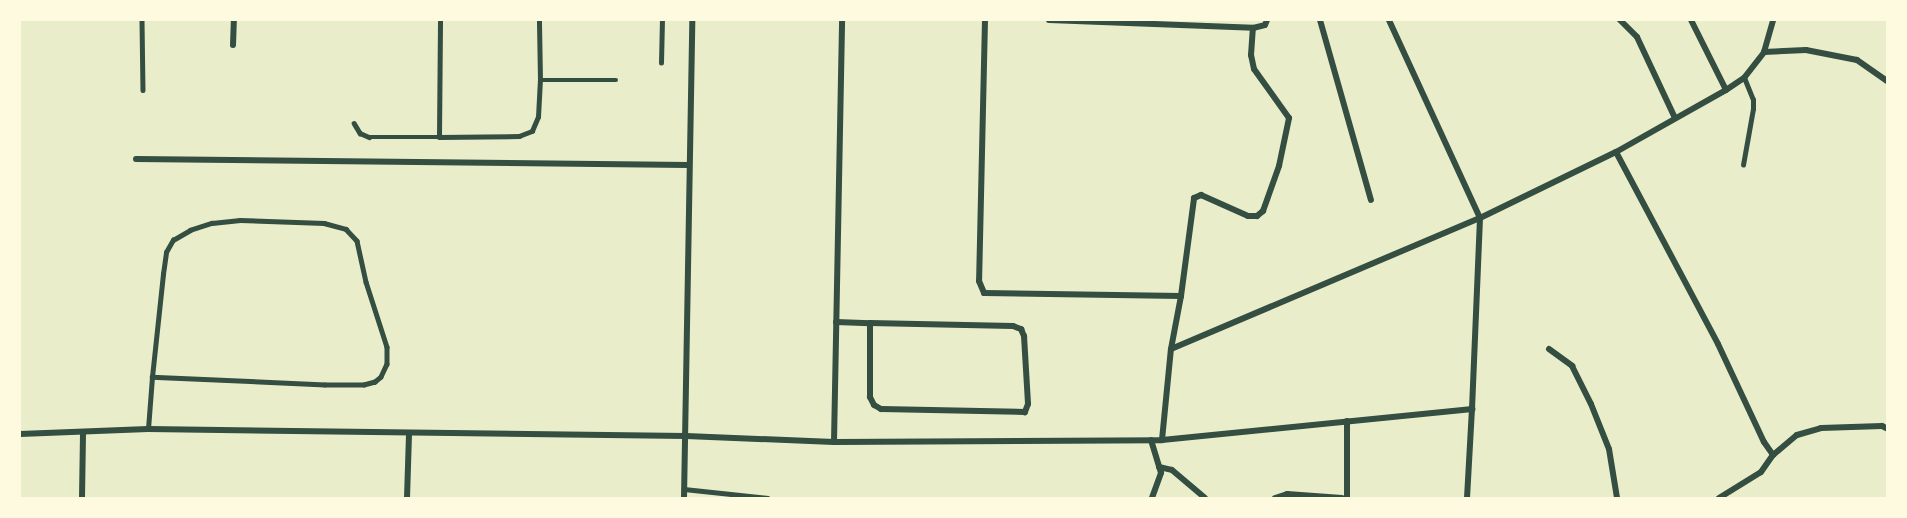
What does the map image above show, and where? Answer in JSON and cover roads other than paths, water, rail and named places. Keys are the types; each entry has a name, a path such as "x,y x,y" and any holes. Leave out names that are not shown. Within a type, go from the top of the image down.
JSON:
{"street":[{"path":"233,45 234,20"},
{"path":"684,498 692,20"},
{"path":"834,442 842,20"},
{"path":"985,20 980,281 984,293 1181,296"},
{"path":"1049,20 1253,28 1265,25 1268,20"},
{"path":"1320,20 1371,200"},
{"path":"1389,20 1480,218 1467,498"},
{"path":"1620,20 1637,37 1675,118"},
{"path":"1691,20 1726,90"},
{"path":"1171,349 1480,218 1616,152 1744,78 1764,52 1773,20"},
{"path":"1162,440 1171,349 1181,296 1194,198 1201,195 1248,216 1257,216 1263,211 1279,166 1289,118 1254,69 1251,55 1253,28"},
{"path":"1764,52 1806,50 1857,60 1887,80"},
{"path":"1616,152 1718,344 1764,442 1773,455"},
{"path":"136,159 688,165"},
{"path":"836,322 1013,326 1020,329 1024,336 1028,404 1025,412 881,408 874,405 870,397 870,323"},
{"path":"1549,349 1572,366 1591,404 1609,449 1617,498"},
{"path":"20,435 148,429 686,435 834,442 1162,440 1472,408"},
{"path":"1347,421 1347,498"},
{"path":"1719,498 1761,472 1773,455 1797,435 1821,428 1882,426 1887,429"},
{"path":"82,498 83,432"},
{"path":"407,498 409,433"},
{"path":"1151,440 1161,473 1152,498"},
{"path":"1159,466 1172,470 1204,498"},
{"path":"1275,498 1287,494 1342,498"}],"lane":[{"path":"142,20 143,90"},
{"path":"439,137 440,20"},
{"path":"354,123 360,133 369,137 519,136 532,131 537,117 540,80 539,20"},
{"path":"661,63 662,20"},
{"path":"1743,165 1753,109 1753,100 1744,78"},
{"path":"540,80 616,80"},
{"path":"148,429 152,377 163,274 166,252 173,240 189,230 212,223 240,220 324,223 346,230 357,241 366,282 387,347 387,364 381,377 375,382 363,385 325,385 152,377"},
{"path":"684,489 768,498"}]}
